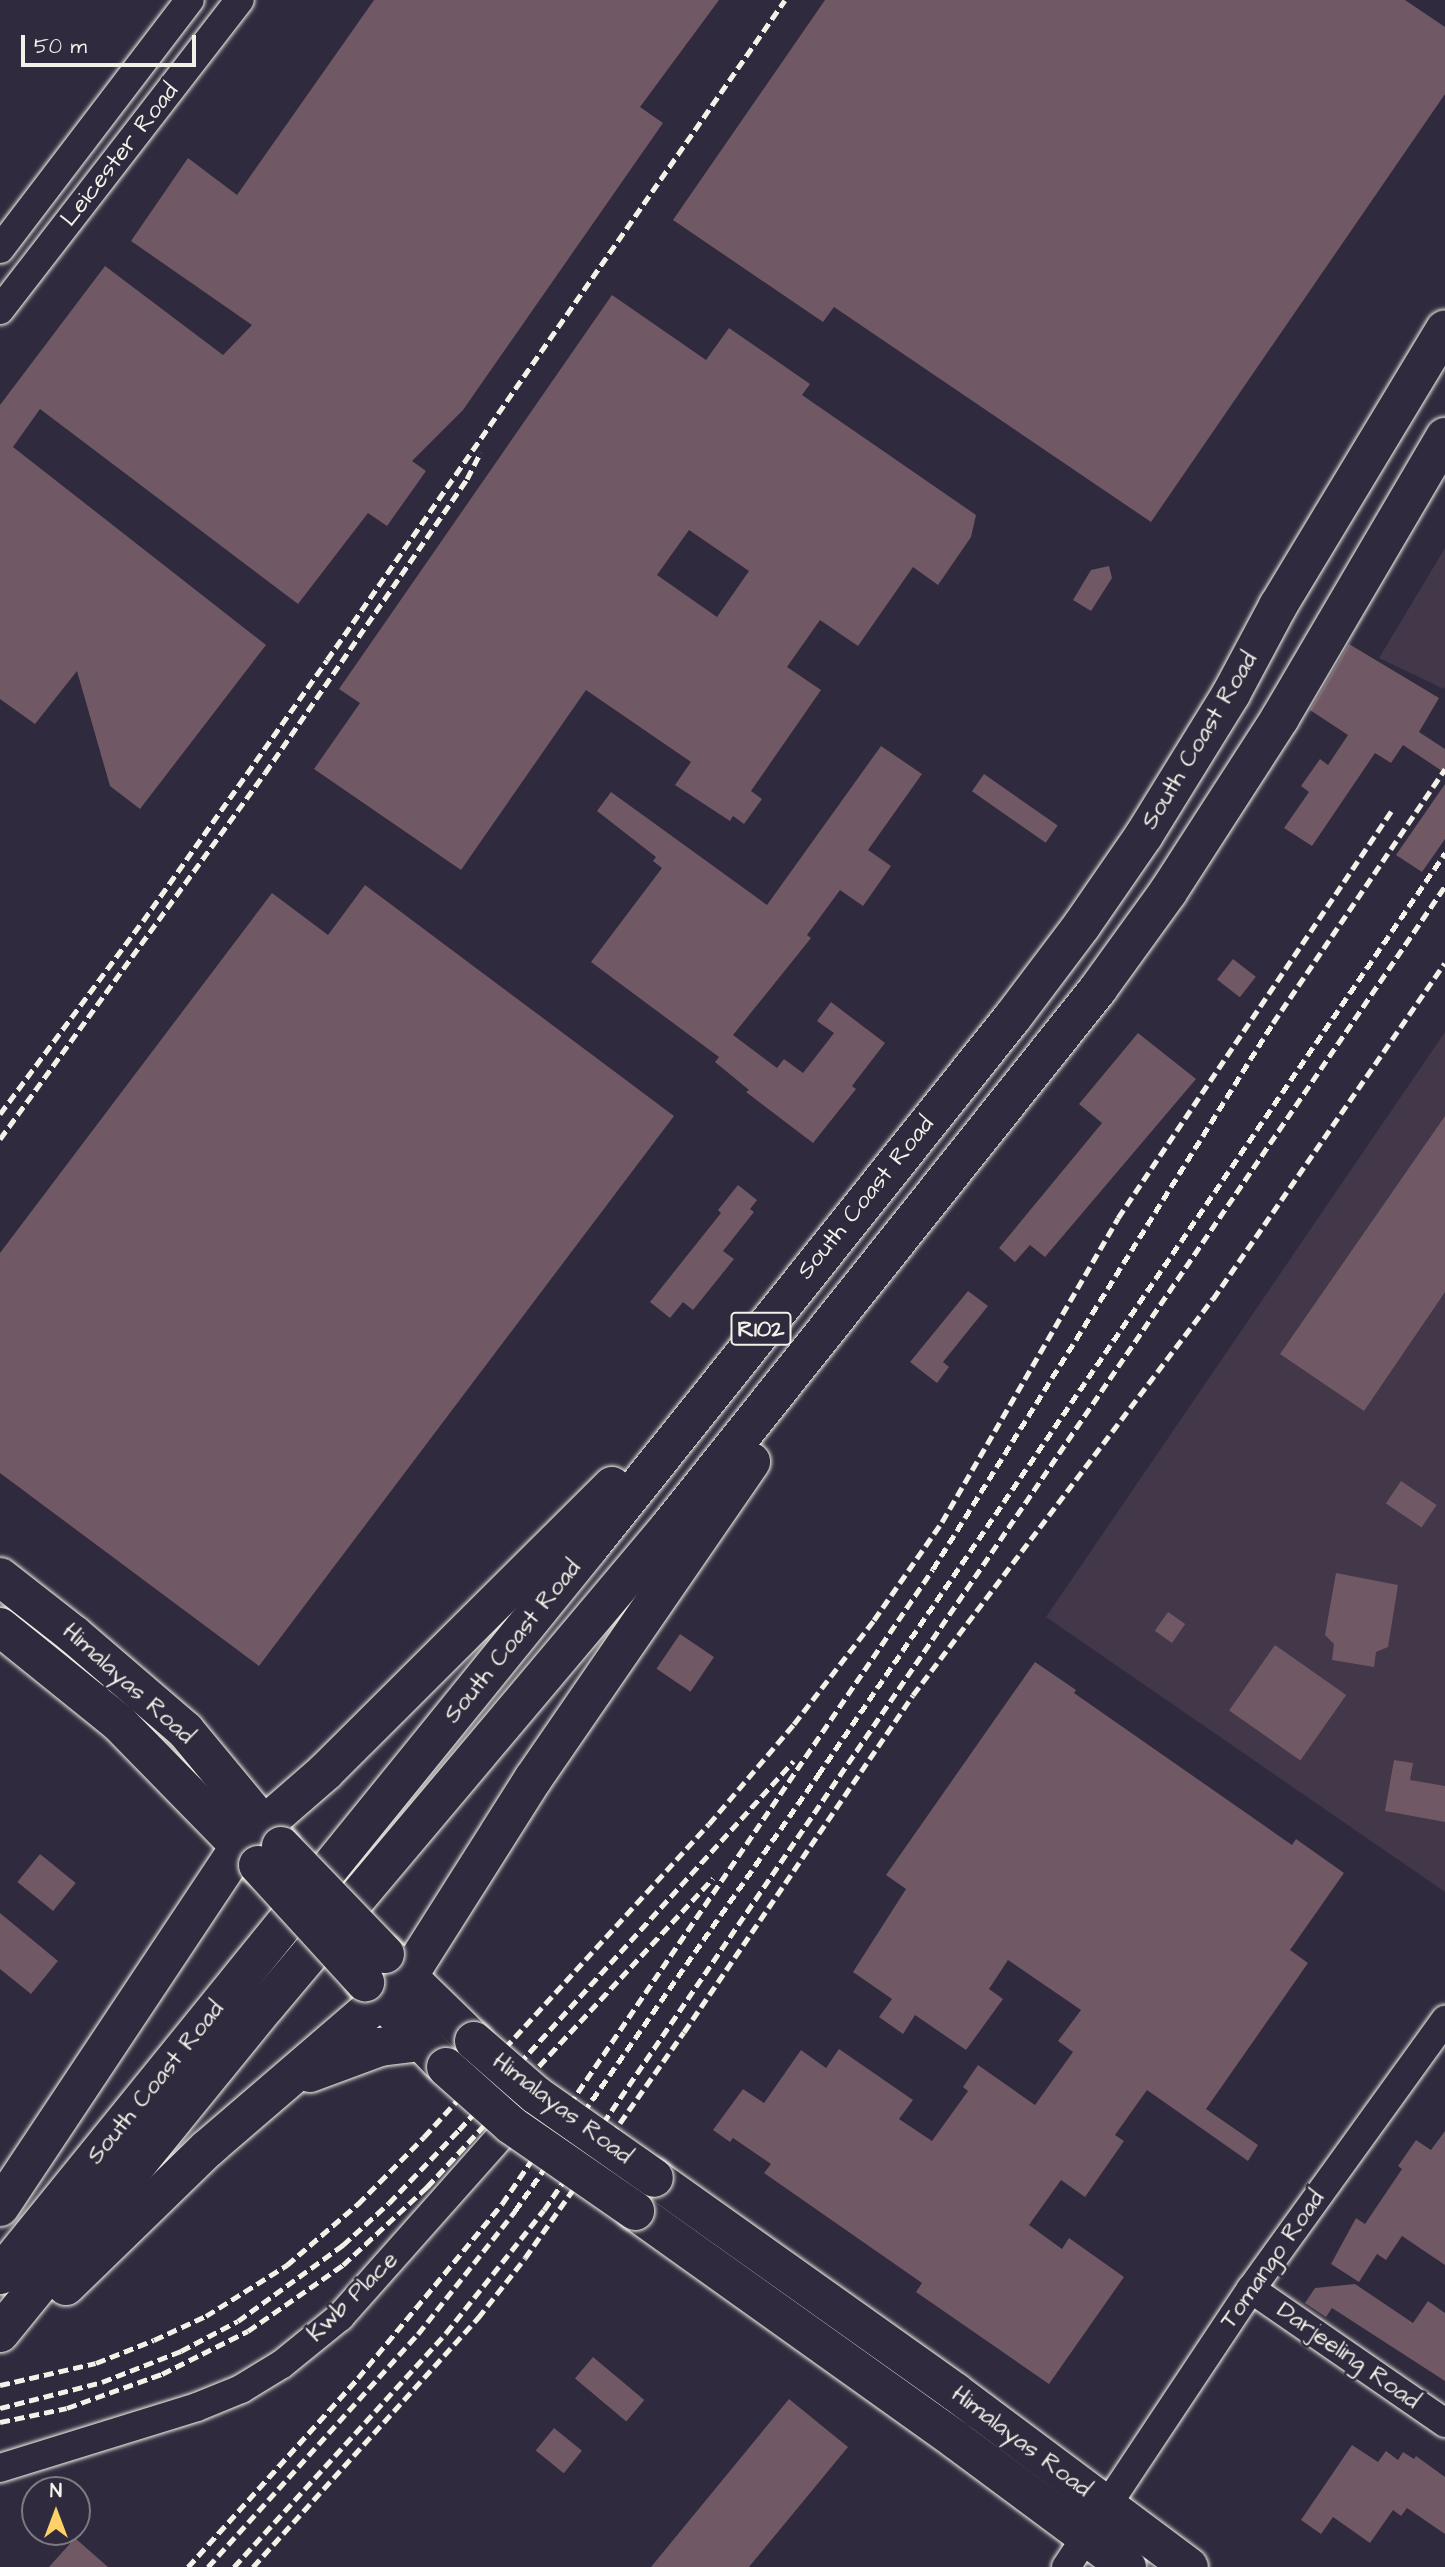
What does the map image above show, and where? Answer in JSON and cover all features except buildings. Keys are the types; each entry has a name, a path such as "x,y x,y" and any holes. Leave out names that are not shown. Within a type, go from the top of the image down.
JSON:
{"main road":[{"name":"South Coast Road","path":"0,2275 589,1548 1012,1018 1144,835 1231,694 1278,606 1445,330"},
{"name":"South Coast Road","path":"0,2333 266,2006 598,1614 801,1364 1098,989 1168,892 1280,718 1445,437"},
{"path":"1278,606 1327,635"},
{"path":"924,1127 966,1155"},
{"path":"0,2352 206,2149 286,2083 385,1978 422,1959 533,1779 777,1425 801,1364"},
{"path":"0,2207 260,1845 324,1772 730,1368"},
{"name":"Himalayas Road","path":"0,1577 168,1714 260,1845"},
{"name":"Himalayas Road","path":"0,1627 119,1723 260,1845 385,1978 474,2041 536,2095 955,2392 1085,2535 1189,2567"},
{"name":"Himalayas Road","path":"385,1978 432,2054 511,2125 635,2211 1127,2567"},
{"path":"286,2083 380,2048 432,2054"}],"street":[{"name":"Leicester Road","path":"0,249 190,0"},
{"name":"Leicester Road","path":"0,310 240,0"},
{"name":"Tomango Road","path":"1085,2535 1251,2289 1445,2020"},
{"name":"Kwb Place","path":"0,2468 197,2407 241,2389 282,2364 340,2317 536,2095"},
{"name":"Darjeeling Road","path":"1251,2289 1445,2423"}],"shaded area":[{"path":"1445,548 1445,687 1444,689 1379,658"},
{"path":"1445,1032 1445,1892 1046,1617"}],"railway":[{"path":"0,1114 143,921 327,660 785,0"},
{"path":"0,1139 265,773 467,479 481,452"},
{"path":"188,2567 358,2378 502,2204 933,1569 1273,1023 1445,769"},
{"path":"0,2385 96,2363 154,2340 206,2316 287,2265 358,2204 424,2137 709,1824 794,1724 874,1620 942,1522 1118,1218 1393,808"},
{"path":"208,2567 418,2334 515,2211 818,1775 1445,853"},
{"path":"234,2567 446,2333 544,2210 1445,886"},
{"path":"253,2567 478,2318 525,2258 684,2032 913,1695 1213,1299 1445,963"},
{"path":"0,2408 102,2382 181,2351 238,2321 343,2245 389,2203 459,2130 794,1761"},
{"path":"0,2422 67,2408 162,2374 248,2331 343,2265 427,2187 713,1878"}]}
